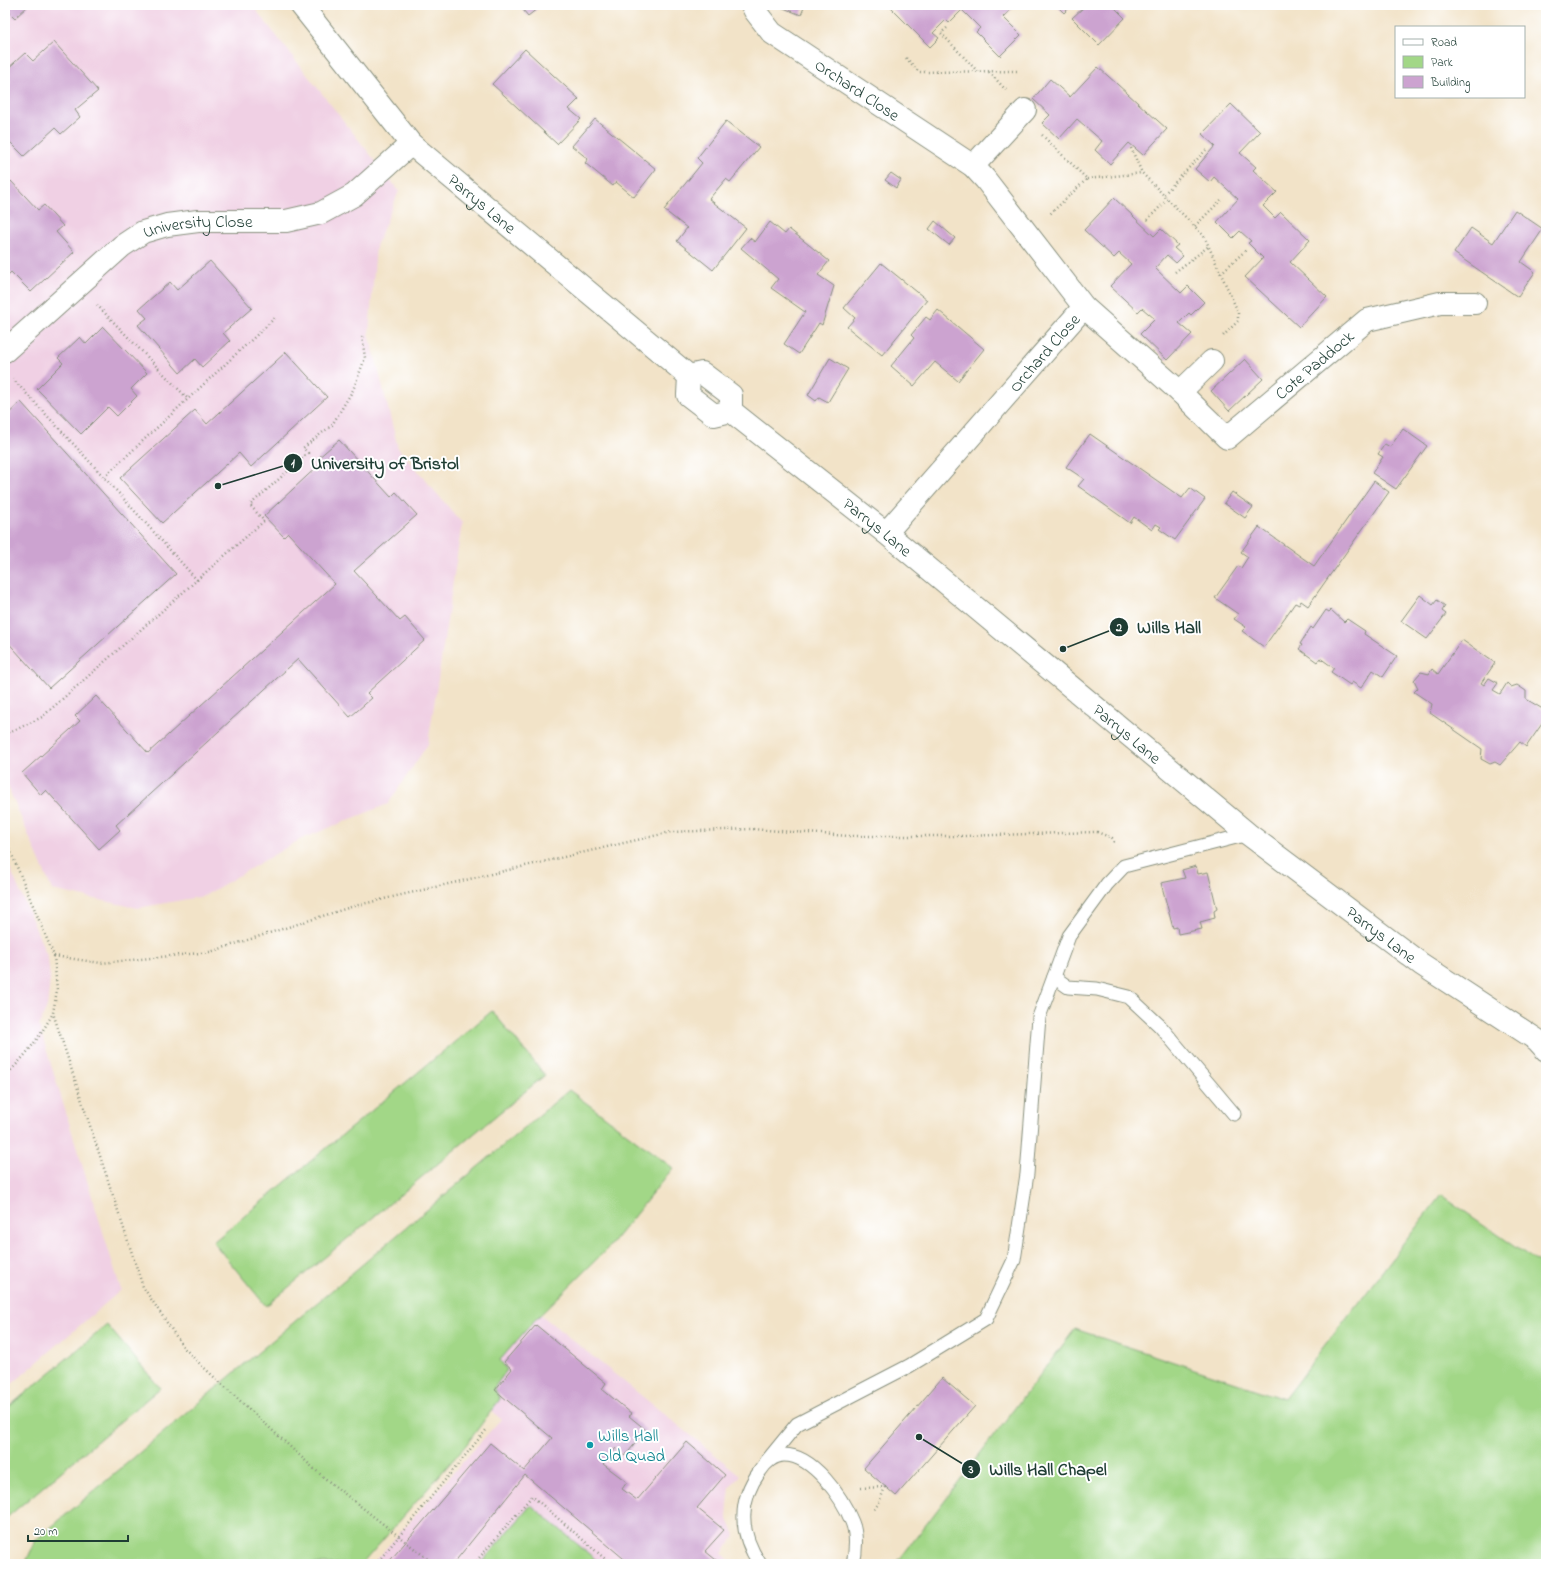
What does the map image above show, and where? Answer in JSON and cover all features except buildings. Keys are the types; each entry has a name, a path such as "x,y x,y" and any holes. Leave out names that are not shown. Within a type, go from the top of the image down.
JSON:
{"street":[{"name":"Parrys Lane","path":"301,5 411,144 688,376 688,395 714,415 731,411 886,533 1248,834 1421,964 1543,1044"},
{"name":"Orchard Close","path":"752,5 772,33 973,166 985,179 1084,307 886,533"},
{"path":"973,166 1025,110"},
{"name":"University Close","path":"5,351 78,284 122,246 142,232 167,225 190,222 286,221 321,213 354,195 411,144"},
{"name":"Cote Paddock","path":"1084,307 1180,392 1227,438 1367,320 1440,303 1475,303"},
{"path":"1180,392 1212,361"}],"lane":[{"path":"760,1564 749,1545 745,1526 743,1507 747,1491 766,1462 797,1424 909,1366 986,1319 1014,1260 1027,1174 1039,1017 1069,936 1107,884 1124,866 1248,834"},
{"path":"1054,977 1068,986 1098,989 1129,997 1160,1026 1234,1114"},
{"path":"766,1462 782,1455 797,1457 813,1467 839,1495 852,1523 856,1553 853,1564"}],"path":[{"path":"947,28 941,33 978,72"},
{"path":"906,58 919,72 1019,71"},
{"path":"989,72 1038,122 1034,126 1087,179"},
{"path":"1131,148 1142,172 1204,236 1238,312 1238,321 1205,354 1212,361"},
{"path":"1164,194 1206,150"},
{"path":"1028,234 1087,179 1142,172"},
{"path":"1147,220 1168,199"},
{"path":"1195,226 1221,200"},
{"path":"1175,272 1208,246"},
{"path":"1221,273 1246,250"},
{"path":"78,284 188,399"},
{"path":"104,477 276,317"},
{"path":"5,735 42,717 264,521 250,505 308,453 303,448 332,425 353,390 365,358 362,336"},
{"path":"10,375 196,580"},
{"path":"54,956 101,963 210,952 354,906 671,832 752,829 849,836 963,836 1098,832 1112,838 1124,866"},
{"path":"5,838 54,956 57,990 53,1012 40,1036 22,1060 5,1076"},
{"path":"53,1012 142,1287 184,1348 322,1476 434,1564"},
{"path":"376,1564 487,1429"},
{"path":"474,1564 532,1496 611,1564"}],"shaded area":[{"path":"5,5 252,5 399,191 376,246 369,333 398,448 462,523 428,744 388,804 299,840 204,896 138,908 52,890 5,780"},
{"path":"5,856 48,958 50,980 47,1007 39,1026 121,1290 5,1390"},
{"path":"530,1306 740,1475 730,1487 728,1504 727,1517 735,1535 722,1554 734,1564 372,1564 501,1419 462,1388"}],"green space":[{"path":"492,1011 545,1075 266,1306 213,1242"},
{"path":"569,1090 673,1168 610,1246 533,1322 500,1360 507,1370 494,1388 500,1399 466,1445 362,1564 25,1564 36,1540"},
{"path":"1441,1195 1546,1268 1546,1564 896,1564 1075,1329 1284,1399"},
{"path":"107,1325 160,1388 5,1519 5,1410"},
{"path":"531,1505 601,1564 480,1564"}],"place":[{"name":"University of Bristol","path":"218,486"},
{"name":"Wills Hall","path":"1063,649"},
{"name":"Wills Hall Chapel","path":"919,1437"},
{"name":"Wills Hall Old Quad","path":"590,1445"}]}
